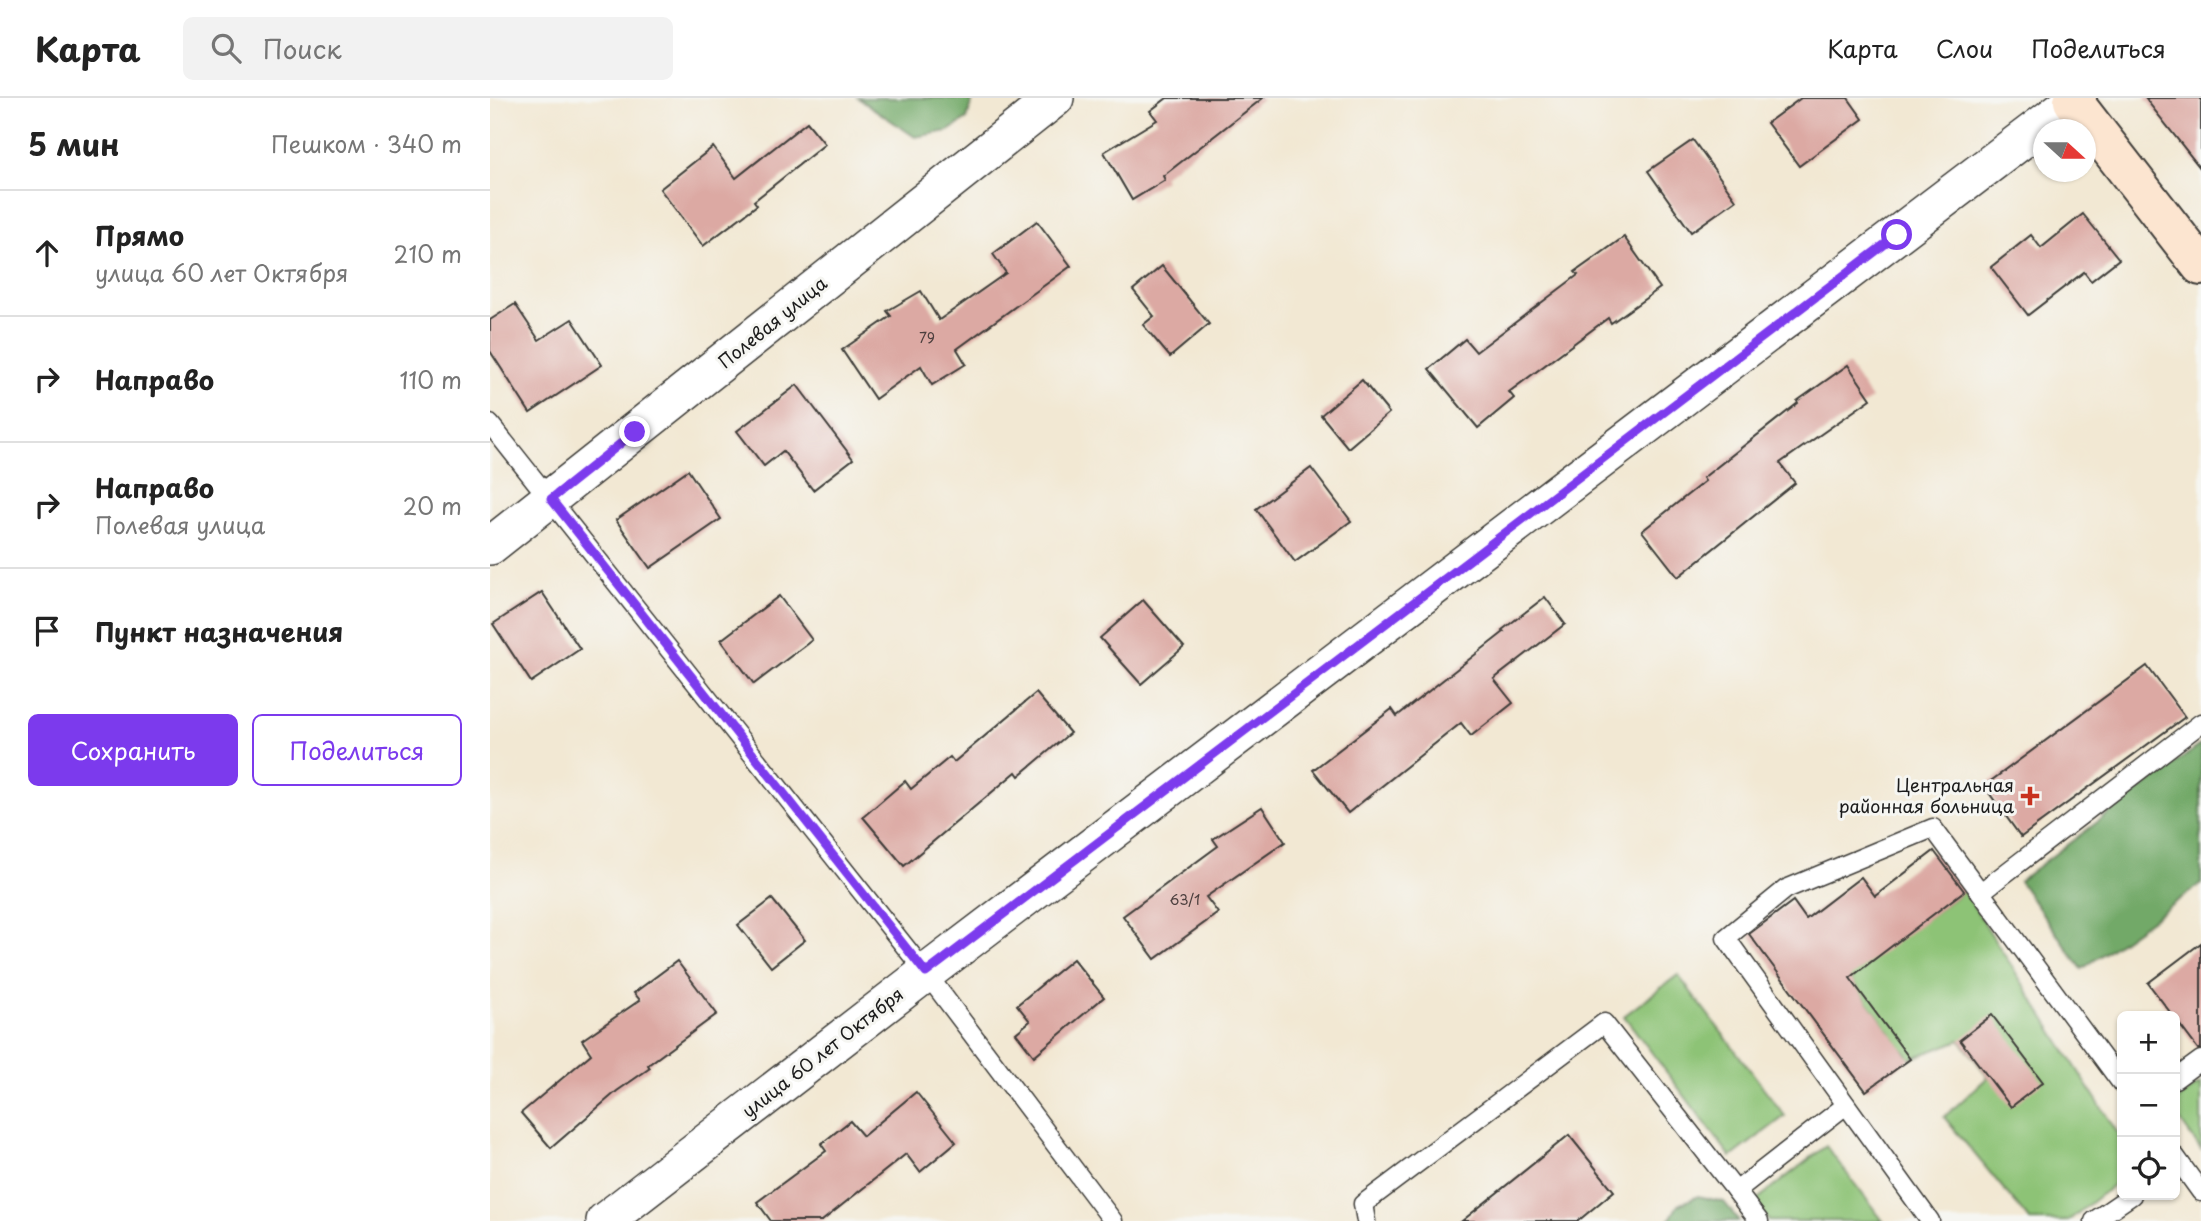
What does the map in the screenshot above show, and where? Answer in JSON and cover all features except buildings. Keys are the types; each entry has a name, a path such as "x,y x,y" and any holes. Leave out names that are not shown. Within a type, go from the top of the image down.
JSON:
{"street":[{"name":"Полевая улица","path":"490,546 1055,98"},
{"path":"2074,99 2201,266"},
{"name":"улица 60 лет Октября","path":"605,1221 926,973 2074,99"}],"lane":[{"path":"490,424 926,973 1113,1221"},
{"path":"1981,892 2201,723"},
{"path":"1930,1221 1726,938 1786,889 1933,828 2117,1077"},
{"path":"1366,1221 1363,1204 1604,1023 1759,1221"},
{"path":"2180,1075 2201,1060"},
{"path":"1736,1191 1846,1105"},
{"path":"2180,1165 2201,1192"},
{"path":"2094,1221 2125,1200"}],"green space":[{"path":"858,98 969,98 972,102 967,119 948,131 915,137"},
{"path":"2201,744 2201,884 2082,969 2019,881"},
{"path":"1964,891 2117,1132 2117,1182 2068,1221 2030,1221 1944,1117 1988,1077 1960,1040 1910,1059 1848,976"},
{"path":"1678,975 1785,1116 1731,1157 1624,1016"},
{"path":"2201,1083 2201,1150 2180,1120 2180,1098"},
{"path":"1826,1146 1883,1221 1769,1221 1754,1202"},
{"path":"1698,1196 1724,1202 1739,1221 1669,1221 1678,1205"}],"place":[{"name":"Центральная районная больница","path":"2030,796"}],"route":[{"path":"635,432 551,499 926,973 1897,235"}]}
